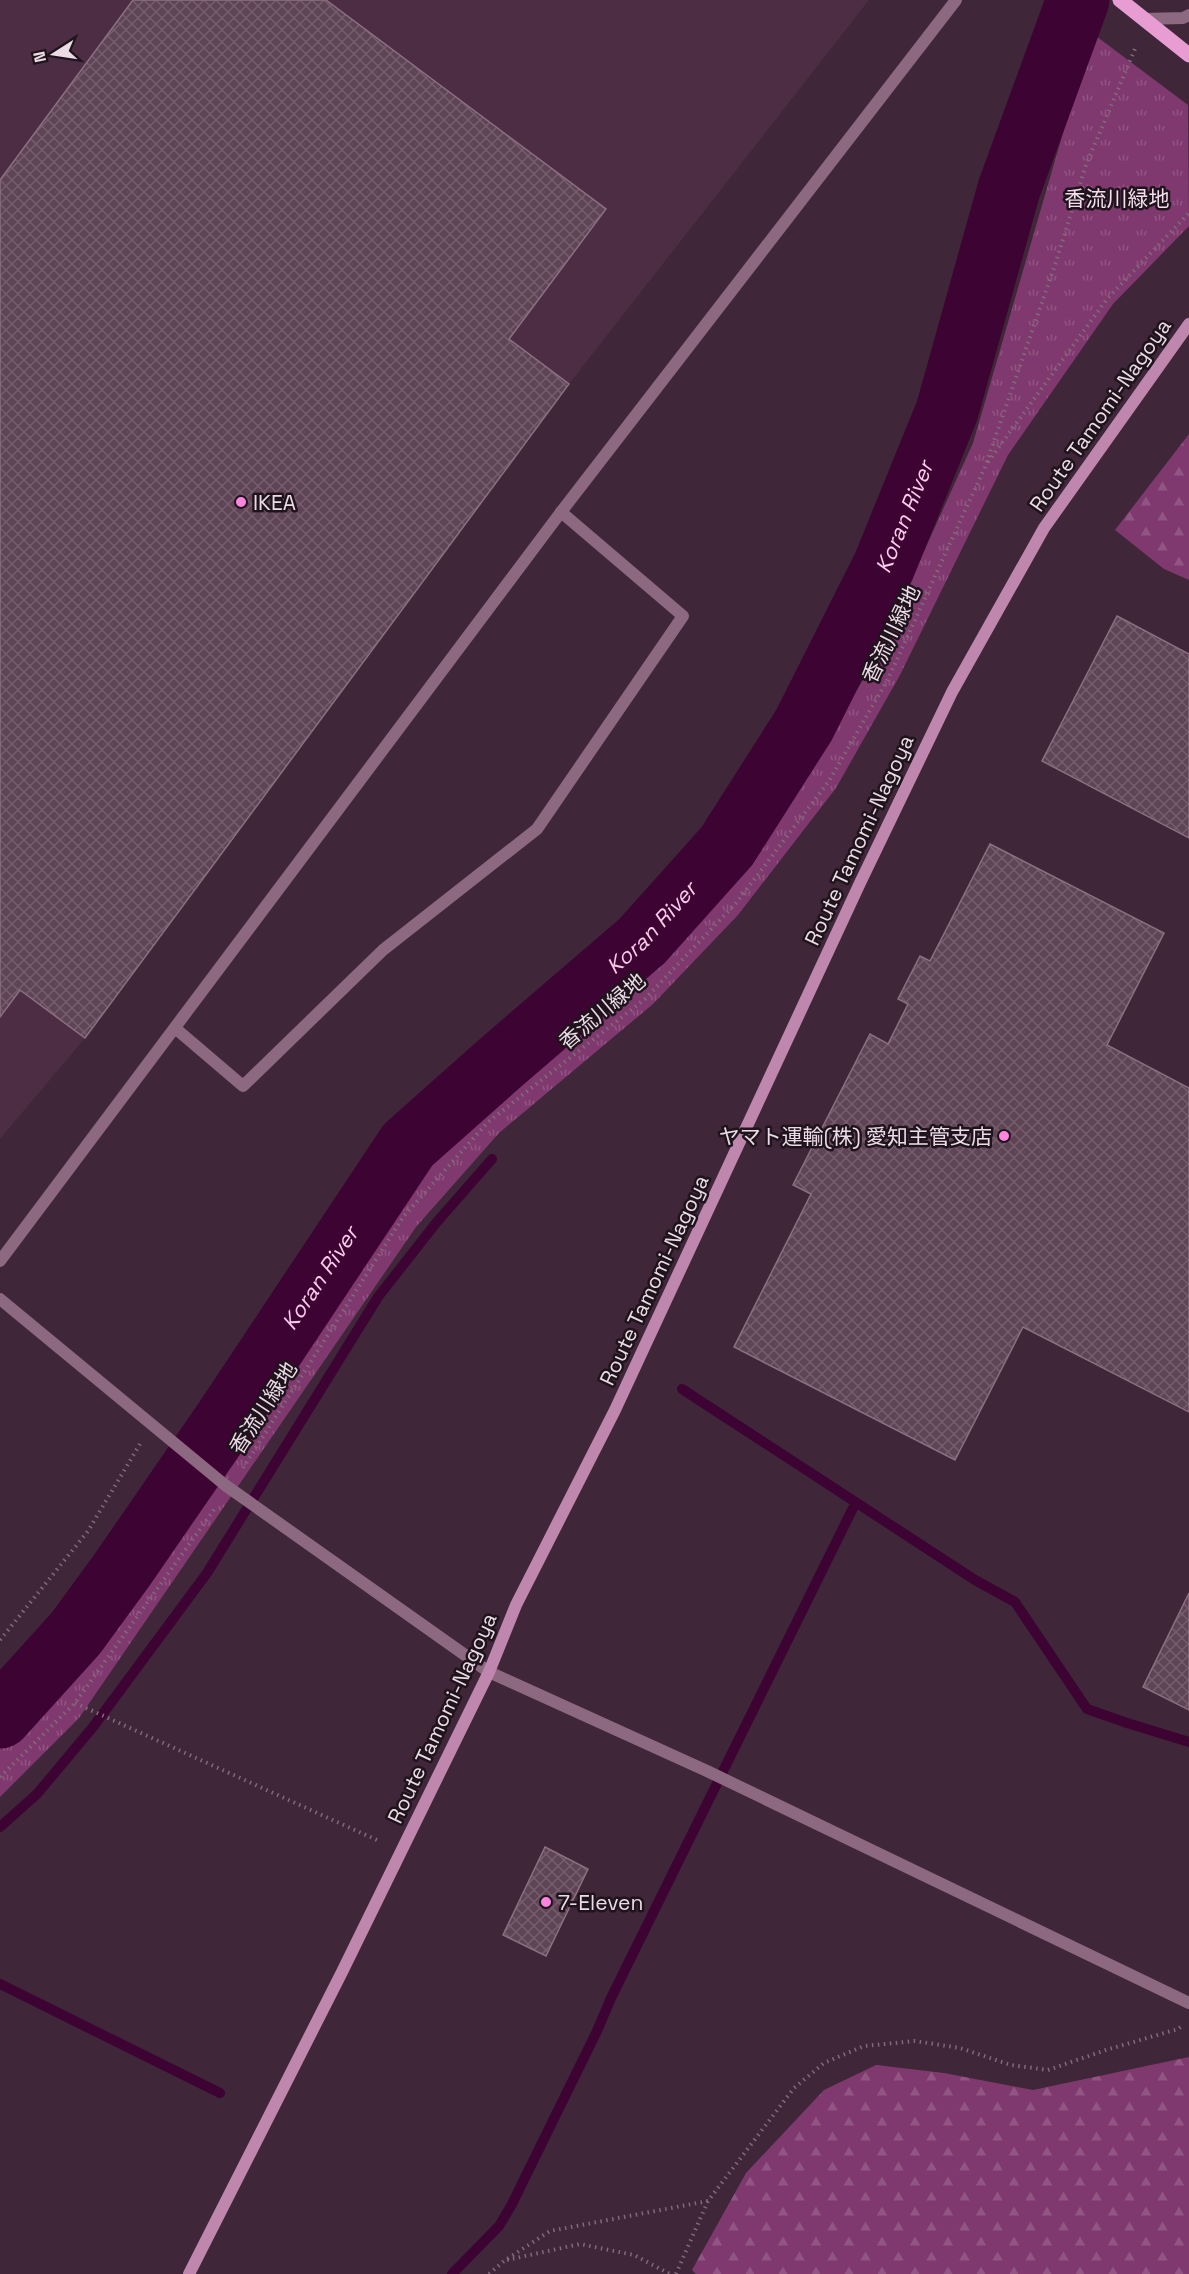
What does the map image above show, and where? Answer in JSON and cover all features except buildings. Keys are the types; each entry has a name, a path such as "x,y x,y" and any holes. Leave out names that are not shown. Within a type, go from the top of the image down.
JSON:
{"main road":[{"path":"1120,0 1189,55"},
{"name":"Route Tamomi-Nagoya","path":"189,2274 489,1672 516,1605 615,1410 850,904 952,692 1044,528 1189,324"}],"street":[{"path":"0,1262 561,512 956,0"},
{"path":"1143,19 1183,18 1189,15"},
{"path":"175,1028 243,1086 383,950 537,829 683,615 561,512"},
{"path":"0,1299 151,1426 228,1486 489,1672 706,1771 1189,2002"}],"path":[{"name":"香流川緑地","path":"0,1777 75,1702 228,1486 404,1217 488,1122 652,991 737,902 829,781 888,679 985,467 1055,265 1086,165 1135,49"},
{"path":"985,467 1107,299 1189,213"},
{"path":"0,1640 88,1531 151,1426"},
{"path":"75,1702 401,1852"},
{"path":"676,2274 708,2201 794,2088 824,2063 864,2046 915,2041 960,2048 1011,2065 1048,2070 1178,2029 1189,2020"},
{"path":"489,2274 504,2261 550,2231 708,2201"},
{"path":"504,2261 580,2244 634,2255 670,2274"}],"shaded area":[{"name":"IKEA","path":"0,0 869,0 569,384 85,1038 0,1139"}],"green space":[{"name":"香流川緑地","path":"1092,33 1188,105 1189,226 1113,304 1008,455 900,675 836,788 738,915 653,1004 499,1133 416,1227 79,1718 0,1797 0,1745 64,1681 389,1208 479,1107 634,975 717,897 808,768 873,664 973,443"},
{"path":"1189,434 1189,580 1164,569 1115,530"},
{"path":"1189,2057 1189,2274 696,2274 692,2270 746,2173 824,2090 876,2065 944,2073 1033,2090"}],"waterway":[{"name":"Koran River","path":"0,1717 76,1633 122,1570 224,1422 408,1145 642,941 727,846 804,725 884,566 947,411 1009,189 1078,0"},
{"path":"0,1827 37,1794 93,1727 207,1573 378,1297 436,1223 492,1159"},
{"path":"682,1389 975,1580 1015,1602 1087,1709 1189,1742"},
{"path":"452,2274 499,2226 511,2206 853,1508"},
{"path":"0,1984 220,2093"}],"place":[{"name":"IKEA","path":"241,502"},
{"name":"ヤマト運輸(株) 愛知主管支店","path":"1004,1136"},
{"name":"7-Eleven","path":"546,1902"}]}
